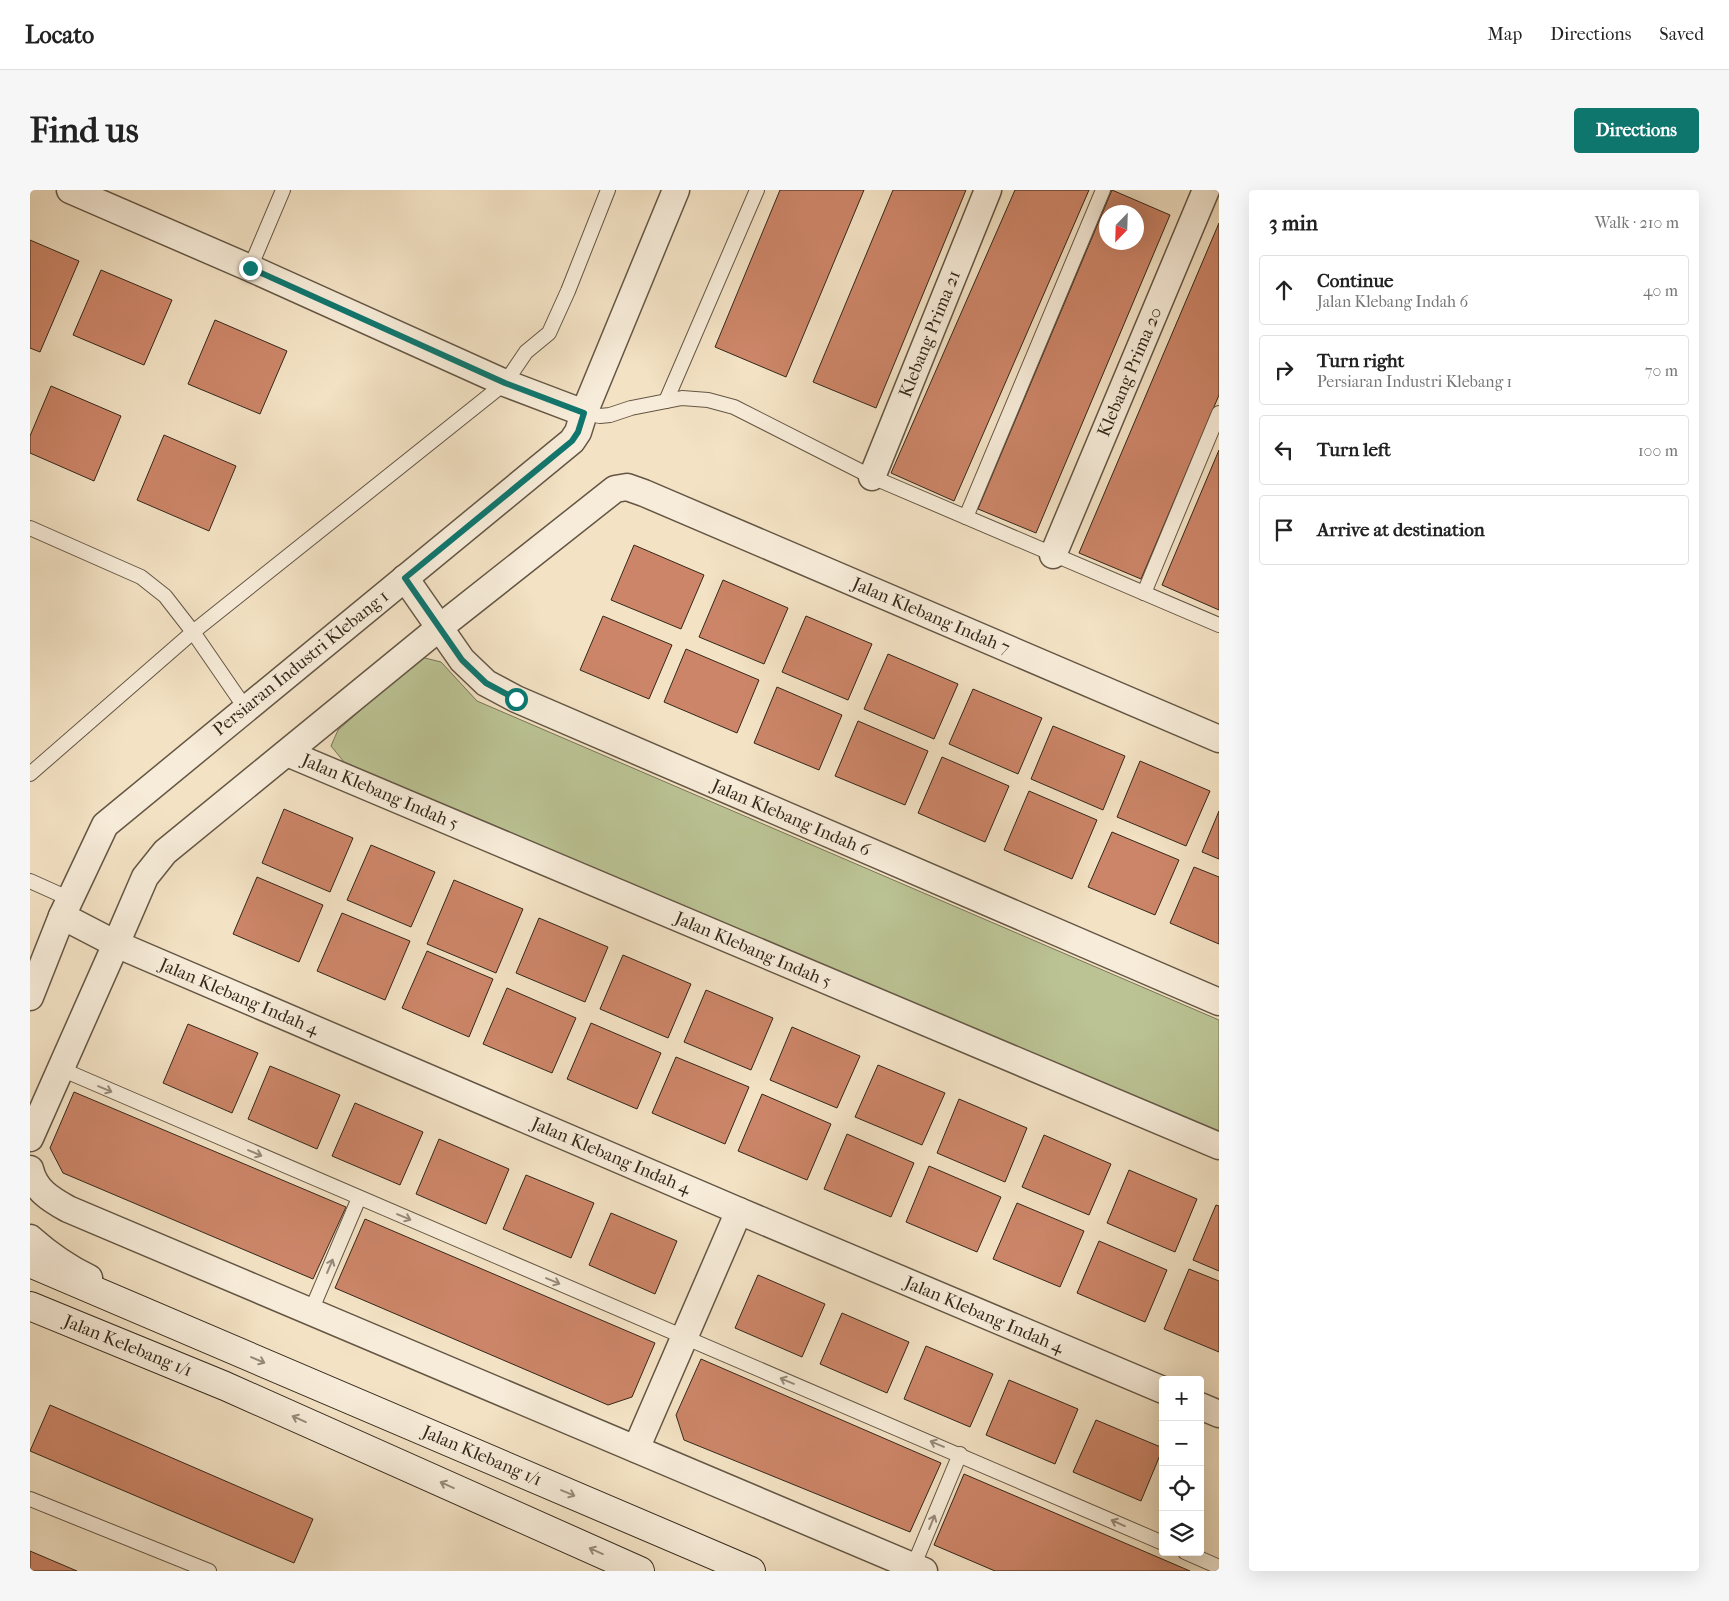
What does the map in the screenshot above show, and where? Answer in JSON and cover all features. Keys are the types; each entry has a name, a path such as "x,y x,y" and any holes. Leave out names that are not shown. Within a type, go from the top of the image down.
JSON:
{"street":[{"path":"70,190 250,268 505,383 584,413"},
{"name":"Persiaran Industri Klebang 1","path":"30,997 66,907 105,825 572,441 578,432 584,413 676,190"},
{"name":"Klebang Prima 21","path":"872,477 988,190"},
{"name":"Klebang Prima 20","path":"1053,555 1206,190"},
{"name":"Jalan Klebang Indah 7","path":"30,1138 145,877 154,864 166,852 440,628 610,492 622,487 644,493 1219,739"},
{"name":"Jalan Klebang Indah 6","path":"405,578 462,660 486,683 516,699 1219,1002"},
{"name":"Jalan Klebang Indah 5","path":"287,753 1219,1146"},
{"name":"Jalan Klebang Indah 4","path":"66,907 116,944 1159,1388"},
{"path":"30,1169 40,1190 50,1199 68,1208 919,1569"},
{"path":"636,1449 739,1211"},
{"path":"30,1238 44,1250 79,1273 151,1306 213,1341"},
{"name":"Jalan Kelebang 1/1","path":"30,1263 213,1341"},
{"name":"Jalan Kelebang 1/1","path":"30,1306 225,1386 640,1571"},
{"name":"Jalan Klebang 1/1","path":"213,1341 751,1571"}],"lane":[{"path":"250,268 283,190"},
{"path":"30,774 193,632 505,383 526,352 549,332 568,291 608,190"},
{"path":"666,401 757,190"},
{"path":"966,517 1103,190"},
{"path":"584,413 600,416 610,415 631,408 682,398 699,399 734,407 872,477 1219,625"},
{"path":"1144,593 1219,413"},
{"path":"30,528 141,577 166,596 246,709"},
{"path":"30,881 66,907"},
{"path":"61,1069 1159,1540"},
{"path":"311,1311 359,1198"},
{"path":"919,1569 960,1454"},
{"path":"30,1499 209,1571"},
{"path":"1194,1556 1219,1567"}],"green space":[{"path":"421,657 441,662 477,701 1219,1020 1219,1134 344,762 331,746 338,730"}],"building":[{"path":"780,190 864,190 786,377 715,347"},
{"path":"893,190 966,190 876,408 813,382"},
{"path":"1015,190 1089,190 954,501 891,473"},
{"path":"1112,190 1170,215 1036,533 978,509 1099,221 1099,250 1144,250 1144,205 1106,205"},
{"path":"1219,223 1219,395 1141,579 1079,553"},
{"path":"30,240 79,261 40,352 30,348"},
{"path":"101,270 172,300 144,365 73,335"},
{"path":"215,320 287,351 260,414 188,384"},
{"path":"51,386 121,416 94,481 30,453 30,436"},
{"path":"164,435 236,466 209,531 137,500"},
{"path":"1219,450 1219,610 1162,585"},
{"path":"634,545 704,575 681,629 611,600"},
{"path":"723,580 788,608 764,664 699,637"},
{"path":"603,616 672,645 649,699 580,670"},
{"path":"806,616 872,644 848,700 782,672"},
{"path":"686,649 759,680 737,733 664,702"},
{"path":"888,654 958,684 934,739 864,709"},
{"path":"777,687 842,715 819,770 754,743"},
{"path":"973,689 1042,718 1018,774 949,744"},
{"path":"858,721 928,751 905,805 835,776"},
{"path":"1053,726 1125,756 1103,810 1031,779"},
{"path":"942,757 1009,786 985,842 918,813"},
{"path":"1140,761 1210,791 1186,846 1117,817"},
{"path":"1029,791 1097,820 1072,879 1004,850"},
{"path":"284,809 353,838 330,892 262,863"},
{"path":"1219,811 1219,859 1202,852"},
{"path":"1112,832 1179,860 1155,915 1088,887"},
{"path":"371,845 435,872 411,927 347,900"},
{"path":"1194,867 1219,877 1219,944 1170,923"},
{"path":"257,877 323,905 299,962 233,934"},
{"path":"454,880 523,909 496,973 427,944"},
{"path":"342,913 410,941 385,1000 317,971"},
{"path":"539,918 608,947 585,1002 516,973"},
{"path":"427,951 493,979 469,1037 402,1008"},
{"path":"623,955 691,984 668,1038 600,1009"},
{"path":"507,988 576,1018 552,1073 483,1044"},
{"path":"706,990 773,1018 751,1070 684,1042"},
{"path":"591,1023 661,1053 637,1109 567,1079"},
{"path":"188,1024 258,1053 232,1113 163,1083"},
{"path":"792,1027 860,1056 837,1108 770,1080"},
{"path":"676,1057 749,1087 725,1144 652,1113"},
{"path":"878,1065 945,1093 922,1145 855,1117"},
{"path":"270,1066 340,1095 317,1149 248,1119"},
{"path":"74,1092 346,1207 313,1279 63,1173 50,1148"},
{"path":"762,1094 831,1124 807,1180 738,1151"},
{"path":"959,1099 1027,1128 1005,1182 937,1153"},
{"path":"355,1103 423,1132 400,1185 332,1156"},
{"path":"847,1134 914,1163 891,1217 824,1189"},
{"path":"1044,1135 1111,1164 1089,1215 1022,1187"},
{"path":"439,1139 509,1169 486,1224 416,1194"},
{"path":"929,1166 1001,1197 977,1252 906,1222"},
{"path":"1129,1170 1197,1199 1175,1252 1107,1223"},
{"path":"526,1175 594,1203 571,1258 503,1229"},
{"path":"1017,1203 1084,1231 1060,1287 993,1259"},
{"path":"1216,1205 1219,1206 1219,1271 1193,1260"},
{"path":"611,1213 677,1241 655,1294 589,1265"},
{"path":"365,1219 655,1343 632,1397 608,1405 335,1288"},
{"path":"1099,1241 1167,1270 1145,1322 1077,1293"},
{"path":"1189,1269 1219,1281 1219,1352 1164,1329"},
{"path":"758,1275 825,1304 802,1357 735,1328"},
{"path":"842,1313 909,1342 887,1393 820,1364"},
{"path":"926,1346 993,1374 970,1427 904,1399"},
{"path":"701,1359 941,1463 910,1532 684,1440 676,1415"},
{"path":"1009,1380 1078,1409 1055,1464 986,1435"},
{"path":"50,1405 313,1519 294,1563 30,1451"},
{"path":"1096,1420 1159,1446 1159,1458 1141,1501 1073,1472"},
{"path":"964,1474 1190,1571 995,1571 934,1545"},
{"path":"30,1551 77,1571 30,1571"}],"route":[{"path":"250,268 505,383 584,413 578,432 572,441 405,578 462,660 486,683 516,699"}]}
